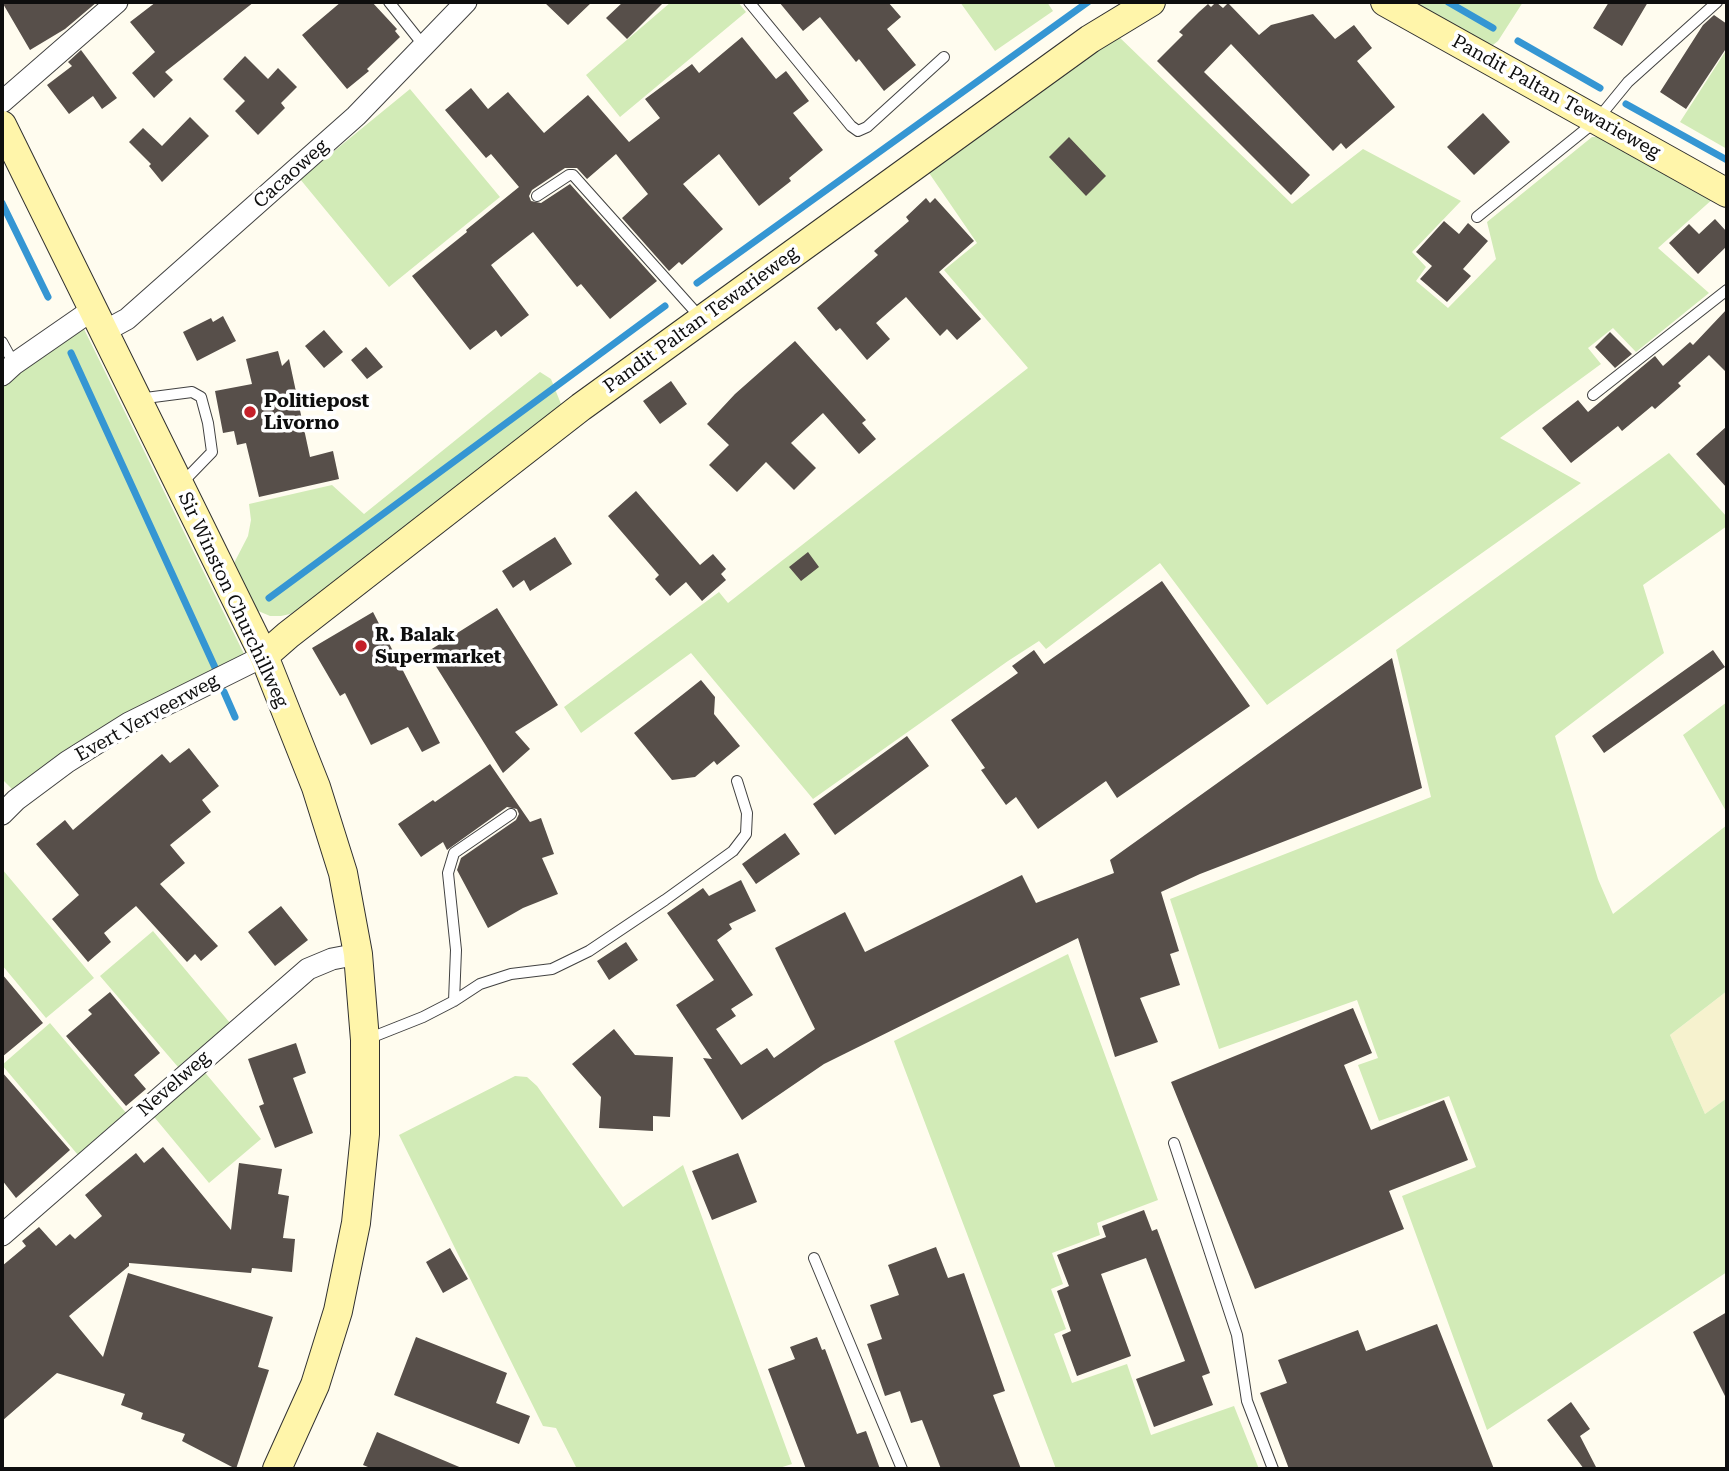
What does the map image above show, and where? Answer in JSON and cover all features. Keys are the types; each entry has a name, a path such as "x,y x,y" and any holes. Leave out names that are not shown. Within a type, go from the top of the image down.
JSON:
{"street":[{"path":"2,102 117,2"},
{"name":"Cacaoweg","path":"8,369 97,321 127,319 356,116 466,2"},
{"name":"Pandit Paltan Tewarieweg","path":"264,656 581,407 1090,39 1151,2"},
{"name":"Pandit Paltan Tewarieweg","path":"1385,2 1727,192"},
{"name":"Sir Winston Churchillweg","path":"2,125 264,656 316,787 343,873 358,954 365,1040 365,1134 356,1223 338,1311 315,1385 277,1469"},
{"name":"Evert Verveerweg","path":"2,814 16,800 67,762 129,723 264,656"},
{"name":"Nevelweg","path":"2,1235 307,968 358,954"}],"lane":[{"path":"389,2 424,46"},
{"path":"749,2 858,131 867,127 944,57"},
{"path":"1477,217 1596,121 1628,82 1717,2"},
{"path":"537,196 573,175 702,320"},
{"path":"1593,395 1727,290"},
{"path":"2,342 8,369"},
{"path":"136,399 191,392 201,397 212,452 179,486"},
{"path":"365,1040 454,1001 480,984 511,974 552,969 589,951 733,851 746,835 747,813 737,781"},
{"path":"454,1001 456,950 448,873 454,853 511,814"},
{"path":"1174,1143 1237,1335 1247,1401 1273,1469"},
{"path":"814,1258 902,1469"}],"shaded area":[{"path":"1727,991 1727,1098 1705,1114 1670,1035"}],"green space":[{"path":"671,2 738,2 746,12 620,117 586,75"},
{"path":"960,2 1047,2 1053,11 995,51"},
{"path":"1410,2 1523,2 1493,45"},
{"path":"1115,33 1292,204 1363,149 1461,201 1412,252 1426,267 1416,281 1448,308 1496,259 1487,222 1592,137 1601,137 1715,197 1658,248 1709,293 1636,352 1613,328 1588,348 1601,364 1500,438 1581,483 1267,705 1160,563 1046,649 1039,641 813,799 691,653 581,733 564,707 719,592 728,603 1028,368 944,270 977,243 927,170"},
{"path":"1727,49 1727,149 1680,122"},
{"path":"410,89 500,197 389,287 300,179"},
{"path":"82,325 247,660 15,792 2,779 2,385 30,356"},
{"path":"540,372 551,379 563,409 304,606 281,616 270,616 256,610 233,565 248,536 251,520 249,504 332,485 364,514"},
{"path":"1669,453 1727,517 1727,526 1643,585 1664,653 1555,736 1598,879 1613,914 1727,825 1727,991 1670,1035 1705,1114 1727,1098 1727,1272 1487,1430 1402,1196 1476,1167 1449,1096 1379,1121 1358,1065 1378,1058 1357,1000 1219,1049 1170,899 1431,797 1396,650"},
{"path":"1727,702 1727,813 1683,735"},
{"path":"2,869 94,978 46,1018 2,965"},
{"path":"153,931 230,1023 178,1067 100,976"},
{"path":"1068,954 1158,1200 1097,1223 1100,1235 1052,1253 1063,1284 1051,1289 1066,1329 1054,1334 1072,1383 1127,1364 1151,1435 1234,1406 1259,1469 1056,1469 894,1041"},
{"path":"50,1023 127,1114 78,1155 2,1065"},
{"path":"202,1069 261,1139 209,1183 150,1112"},
{"path":"515,1076 527,1077 537,1086 623,1207 683,1165 792,1464 776,1469 577,1469 556,1428 543,1426 399,1135"}],"building":[{"path":"2,2 97,2 65,29 30,50"},
{"path":"156,2 254,2 165,72 173,80 154,98 132,73 155,52 130,22"},
{"path":"341,2 372,2 397,29 395,31 400,37 367,69 369,71 347,89 302,35"},
{"path":"544,2 592,2 568,25"},
{"path":"623,2 664,2 627,39 606,18"},
{"path":"779,2 888,2 901,17 887,29 916,65 884,91 859,59 856,62 820,17 803,31"},
{"path":"1216,2 1223,8 1228,3 1259,35 1271,25 1313,14 1335,39 1354,25 1372,48 1357,61 1395,107 1346,149 1341,143 1333,151 1231,44 1204,72 1310,175 1291,195 1157,61 1183,35 1179,32 1199,12 1208,4 1211,7"},
{"path":"1609,2 1648,2 1622,46 1593,28"},
{"path":"1714,15 1727,24 1727,47 1686,109 1660,92 1703,25"},
{"path":"742,37 776,79 786,71 809,101 793,113 823,150 789,178 791,181 759,206 719,154 683,184 723,229 682,265 679,262 669,271 622,218 648,194 616,154 587,179 577,168 565,168 532,190 529,196 531,201 541,203 570,184 657,281 610,319 581,284 577,287 533,232 491,265 529,315 501,337 496,330 470,350 412,276 519,187 491,154 486,158 445,110 471,88 488,109 508,92 544,133 588,95 629,142 660,118 645,99 692,64 699,73"},
{"path":"81,50 117,98 102,109 93,96 69,114 47,85 72,66 68,62"},
{"path":"245,56 268,79 278,68 297,87 281,103 285,108 258,135 235,111 245,101 223,79"},
{"path":"1483,113 1510,142 1474,175 1447,147"},
{"path":"190,117 209,136 162,182 149,166 151,164 129,142 143,128 162,146"},
{"path":"1069,137 1106,176 1086,196 1049,157"},
{"path":"926,198 930,203 935,198 974,241 939,272 981,319 957,340 947,329 940,336 906,297 876,323 890,339 867,360 840,328 836,331 817,308 878,255 874,251 909,221 906,217"},
{"path":"1715,219 1727,232 1727,246 1698,274 1669,243 1689,224 1699,234"},
{"path":"1444,221 1459,234 1468,223 1488,241 1463,269 1471,276 1447,302 1420,279 1432,266 1416,252"},
{"path":"1727,309 1727,373 1709,355 1678,383 1681,386 1655,409 1652,406 1622,431 1618,426 1571,463 1542,428 1578,400 1588,412 1655,356 1663,366 1690,342 1693,345"},
{"path":"223,316 236,341 197,361 183,332 211,318 213,322"},
{"path":"324,330 343,352 324,368 305,346"},
{"path":"1610,332 1632,354 1615,368 1595,347"},
{"path":"795,341 866,420 862,423 876,439 859,454 823,413 791,443 816,468 794,490 766,462 737,492 709,465 729,445 707,424 735,394"},
{"path":"366,347 383,367 367,379 351,360"},
{"path":"278,351 282,366 289,359 310,457 333,451 339,479 259,497 246,443 237,445 234,431 223,433 215,391 252,384 246,359"},
{"path":"671,381 687,404 660,424 643,401"},
{"path":"1727,426 1727,488 1696,454"},
{"path":"636,491 700,565 713,554 726,569 721,574 726,580 702,601 686,582 670,596 655,579 659,575 608,516"},
{"path":"555,537 572,564 530,591 524,580 513,588 502,571"},
{"path":"808,552 819,567 801,581 789,567"},
{"path":"1162,581 1250,706 1117,798 1106,781 1038,829 1016,797 1006,805 981,770 985,768 951,720 1018,673 1012,666 1034,650 1044,664"},
{"path":"497,608 558,705 515,732 530,749 503,773 427,652"},
{"path":"373,612 440,743 422,752 408,727 371,745 345,693 340,696 312,648"},
{"path":"1713,650 1725,667 1604,753 1592,736"},
{"path":"1392,658 1422,788 1200,874 1161,892 1179,951 1170,954 1180,985 1140,998 1158,1042 1115,1057 1078,938 824,1064 742,1120 703,1058 712,1059 676,1005 714,980 667,913 703,888 709,896 741,880 756,911 729,924 732,929 717,940 753,995 731,1009 736,1016 716,1029 741,1065 767,1048 774,1058 815,1029 775,948 845,912 865,952 1022,875 1036,903 1114,873 1110,860"},
{"path":"701,680 715,697 714,714 740,746 717,765 714,761 695,777 672,780 634,733"},
{"path":"907,736 929,766 835,835 813,804"},
{"path":"189,748 219,786 202,800 211,812 170,845 185,863 160,884 218,946 201,961 195,954 187,962 136,906 104,933 111,942 88,962 52,919 79,895 36,844 65,820 73,830 162,754 170,763"},
{"path":"490,764 530,822 541,818 554,854 542,858 558,894 523,908 488,928 457,870 461,858 516,820 519,814 517,809 507,807 447,850 443,842 421,857 398,824"},
{"path":"785,833 800,854 756,884 742,864"},
{"path":"281,906 308,940 275,966 248,932"},
{"path":"626,942 638,960 609,980 597,961"},
{"path":"2,974 43,1023 2,1057"},
{"path":"110,992 160,1053 134,1075 146,1089 126,1106 66,1036 92,1014 88,1010"},
{"path":"1353,1008 1372,1053 1344,1065 1371,1130 1444,1100 1468,1160 1389,1191 1404,1229 1255,1289 1171,1082"},
{"path":"614,1029 635,1055 673,1057 670,1117 653,1116 653,1131 599,1128 601,1097 572,1064"},
{"path":"296,1043 306,1073 293,1078 313,1133 275,1148 259,1106 264,1104 248,1059"},
{"path":"2,1072 70,1150 16,1198 2,1180"},
{"path":"163,1147 231,1230 239,1163 282,1169 278,1194 289,1196 283,1238 295,1239 292,1272 252,1268 251,1273 129,1263 129,1266 69,1316 103,1357 128,1273 273,1317 258,1367 269,1370 236,1469 182,1441 185,1434 141,1419 143,1413 121,1405 125,1394 57,1373 2,1421 2,1266 26,1246 22,1241 39,1227 56,1246 70,1234 75,1239 102,1216 85,1195 136,1153 144,1163"},
{"path":"738,1153 757,1202 712,1220 692,1171"},
{"path":"1144,1210 1152,1231 1157,1229 1210,1373 1202,1376 1213,1405 1154,1427 1136,1379 1185,1361 1146,1258 1101,1274 1131,1356 1077,1376 1062,1335 1071,1331 1057,1291 1069,1286 1057,1255 1106,1237 1102,1226"},
{"path":"936,1247 948,1278 964,1273 1005,1391 993,1395 1021,1469 941,1469 922,1420 911,1423 900,1391 885,1396 867,1344 882,1339 870,1305 899,1295 888,1265"},
{"path":"450,1248 468,1279 443,1293 426,1262"},
{"path":"1727,1312 1727,1400 1693,1332"},
{"path":"1437,1324 1494,1469 1289,1469 1260,1393 1287,1383 1278,1360 1358,1330 1366,1351"},
{"path":"416,1337 507,1373 496,1403 530,1416 519,1444 394,1395"},
{"path":"817,1337 822,1350 825,1349 857,1434 866,1431 880,1469 806,1469 768,1369 795,1359 790,1347"},
{"path":"1571,1402 1590,1429 1580,1436 1597,1469 1584,1469 1547,1420"},
{"path":"377,1432 464,1469 373,1469 363,1465"}],"waterway":[{"path":"697,283 1088,2"},
{"path":"1448,2 1493,28"},
{"path":"1518,41 1600,88"},
{"path":"1626,104 1727,160"},
{"path":"2,203 48,297"},
{"path":"269,598 665,306"},
{"path":"71,353 218,674"},
{"path":"224,692 235,717"}],"place":[{"name":"Politiepost Livorno","path":"250,412"},
{"name":"R. Balak Supermarket","path":"361,646"}]}
